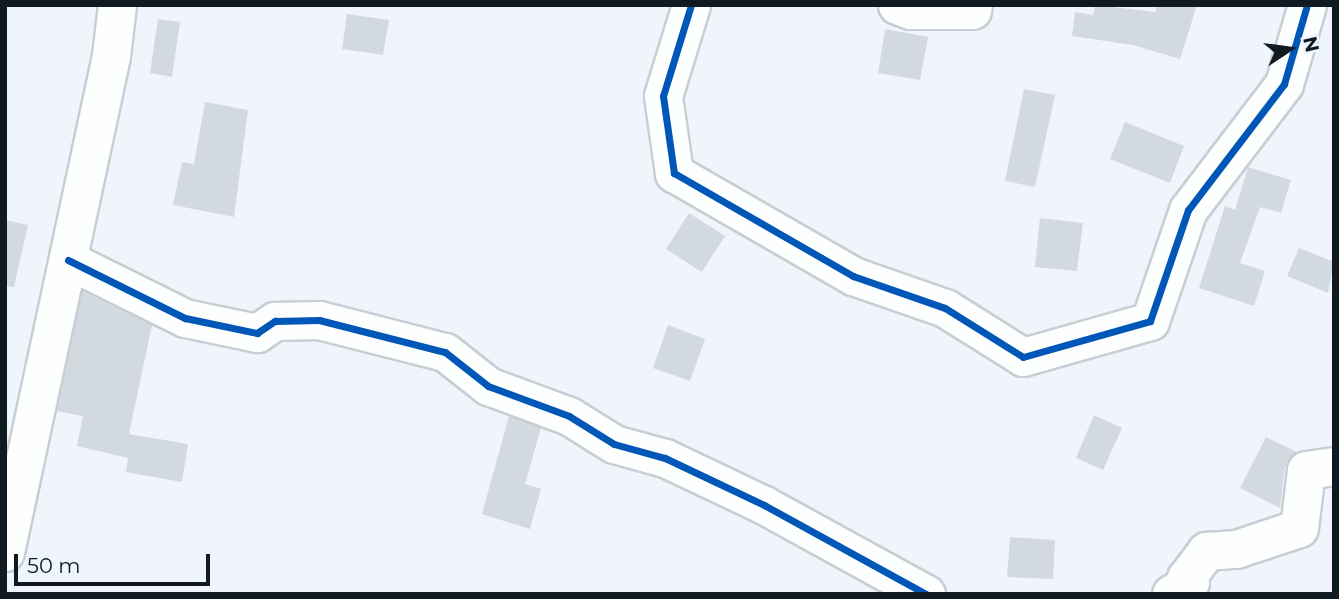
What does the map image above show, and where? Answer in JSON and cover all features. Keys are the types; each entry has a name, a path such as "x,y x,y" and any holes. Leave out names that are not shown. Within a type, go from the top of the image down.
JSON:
{"street":[{"path":"5,552 68,260 117,5"},
{"path":"691,5 663,96 674,173 853,276 945,309 1023,357 1150,321 1188,210 1284,84 1307,5"},
{"path":"897,5 910,10 972,10 973,5"},
{"path":"68,260 185,318 257,333 275,321 319,320 445,352 488,386 569,416 614,444 665,458 765,505 926,594"},
{"path":"1171,594 1190,582 1186,578 1206,551 1236,549 1298,528 1306,470 1334,466"}],"building":[{"path":"1095,5 1155,12 1157,5 1197,5 1180,59 1133,45 1072,36 1075,12 1093,15"},
{"path":"347,14 389,20 383,55 342,49"},
{"path":"158,19 180,22 172,77 150,73"},
{"path":"885,29 928,37 920,80 878,73"},
{"path":"1024,89 1055,95 1035,187 1005,181"},
{"path":"205,102 248,110 234,217 173,205 182,162 194,164"},
{"path":"1125,122 1184,146 1170,183 1110,159"},
{"path":"1248,167 1291,180 1281,213 1260,207 1240,263 1265,271 1254,306 1199,288 1225,206 1235,210"},
{"path":"689,213 725,236 702,272 666,249"},
{"path":"1040,218 1083,223 1077,271 1035,267"},
{"path":"5,220 28,225 14,287 5,286"},
{"path":"1299,248 1334,262 1328,293 1287,276"},
{"path":"82,291 152,325 129,434 188,444 182,482 126,472 128,458 77,446 83,416 57,411"},
{"path":"668,325 705,339 690,381 653,368"},
{"path":"1094,415 1122,428 1103,470 1076,458"},
{"path":"509,416 541,428 525,484 541,489 530,529 482,514"},
{"path":"1266,437 1297,452 1285,467 1280,508 1240,488"},
{"path":"1010,537 1055,540 1053,579 1007,577"}],"cycle path":[{"path":"691,5 663,96 674,173 853,276 945,308 1023,357 1150,321 1188,210 1284,84 1307,5"},
{"path":"68,260 185,318 257,333 275,321 319,320 445,352 488,386 569,416 614,444 665,458 764,505 926,594"}]}
